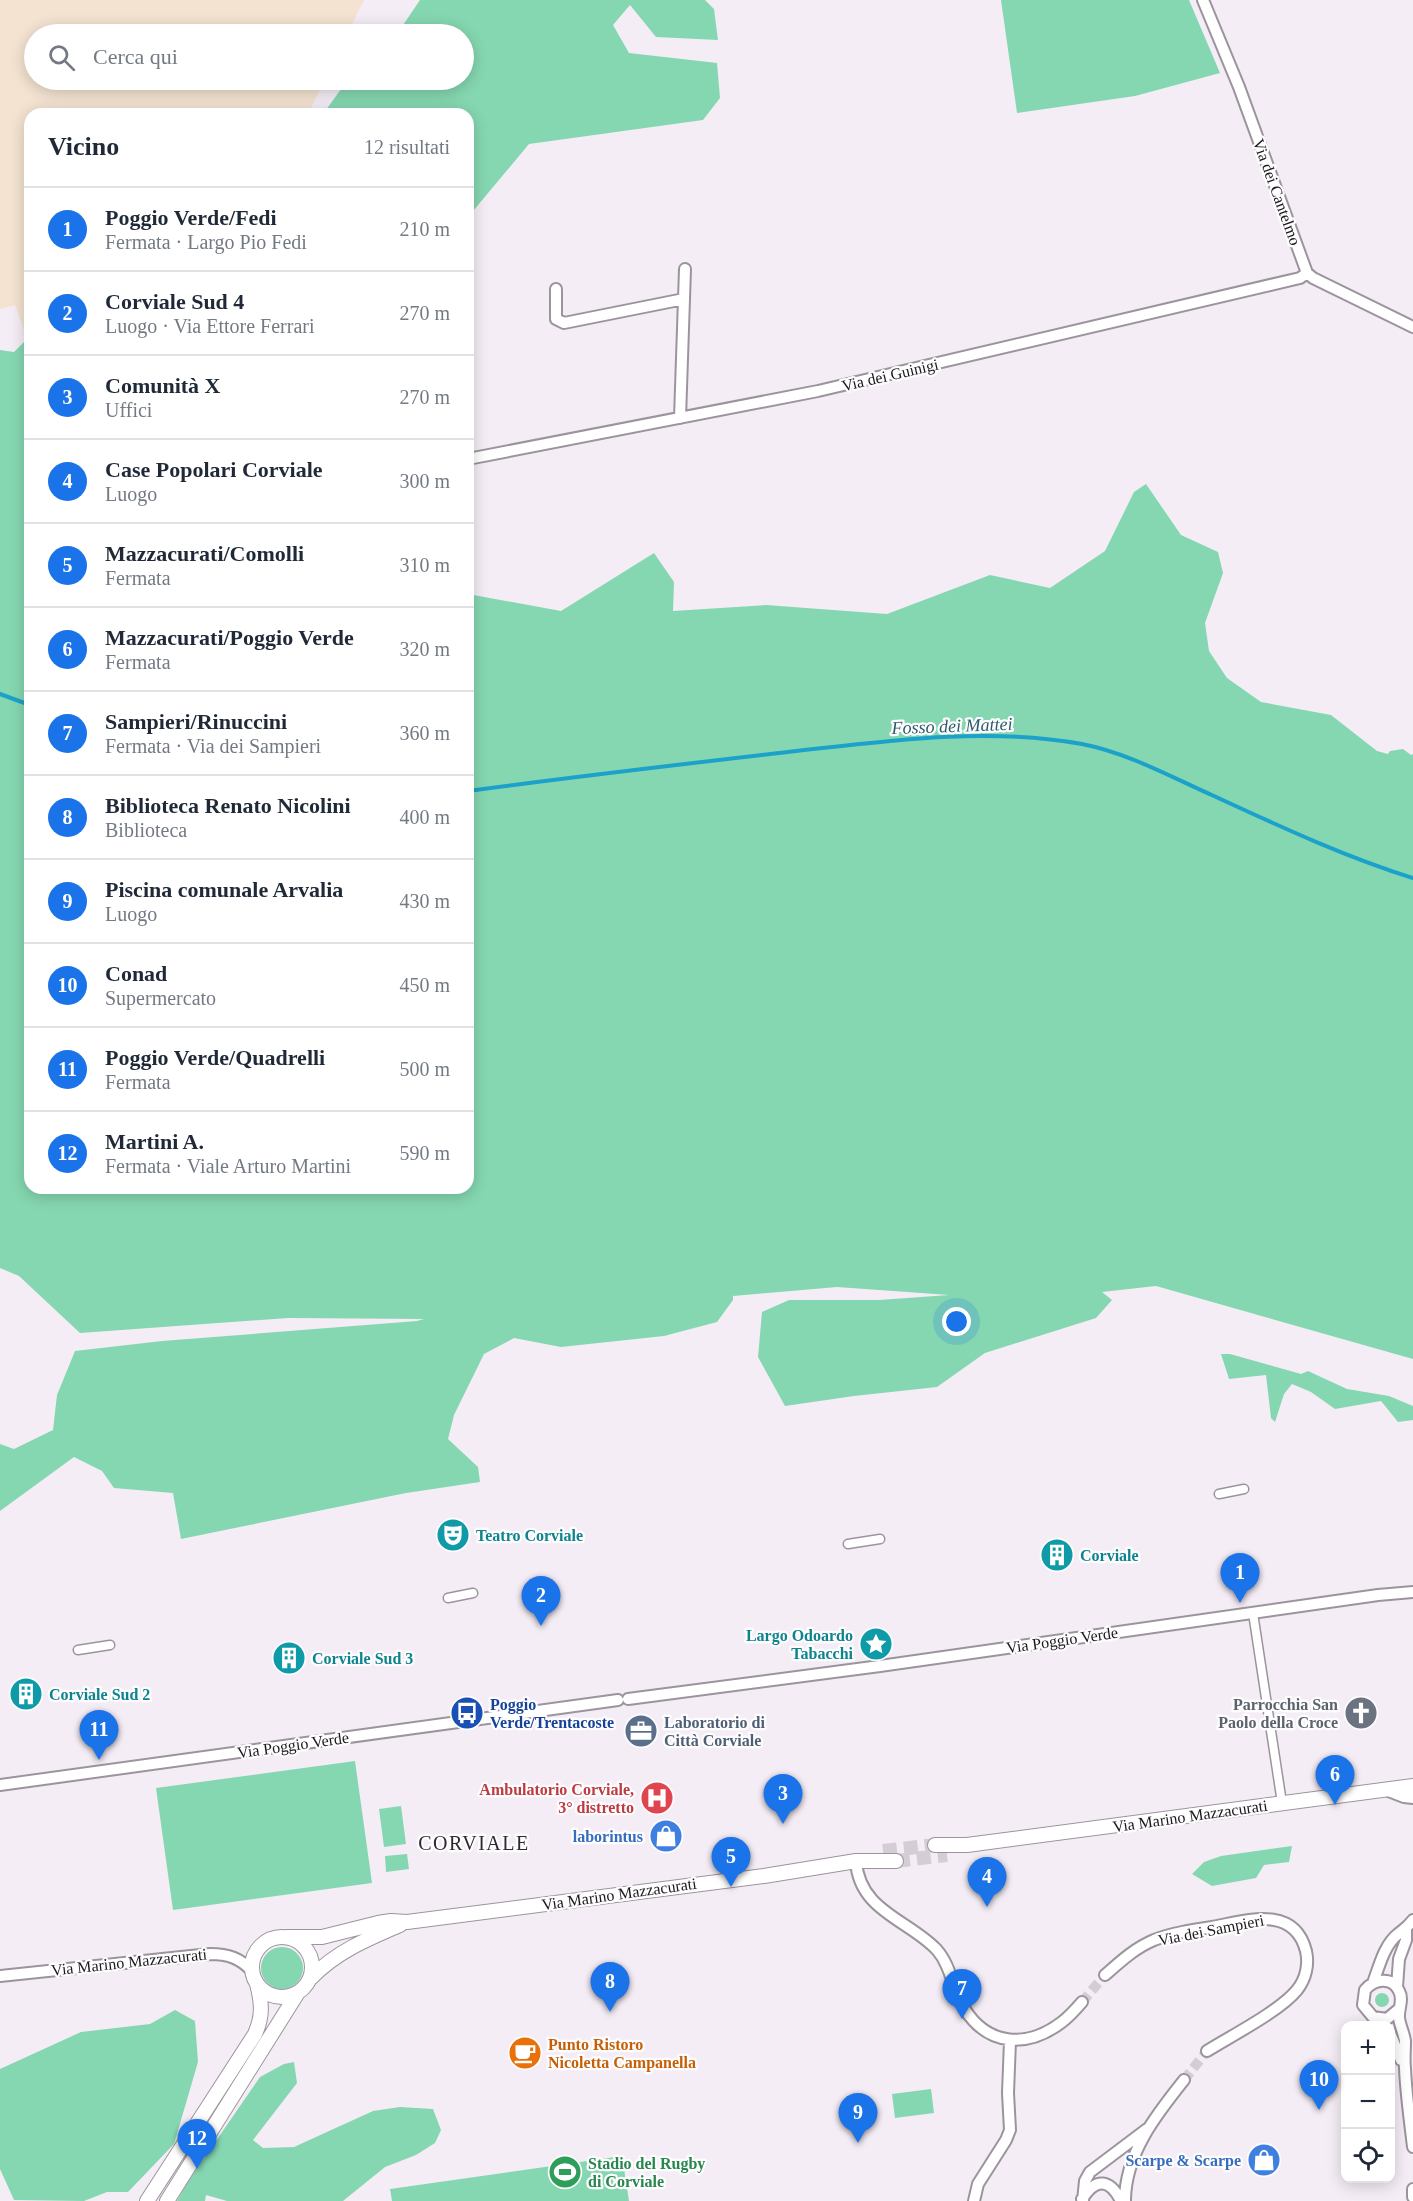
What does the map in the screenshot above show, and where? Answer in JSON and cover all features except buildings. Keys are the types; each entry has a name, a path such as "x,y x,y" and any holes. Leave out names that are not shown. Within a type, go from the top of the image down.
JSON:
{"street":[{"name":"Via dei Cantelmo","path":"1203,0 1239,87 1307,273"},
{"path":"680,418 685,269"},
{"path":"1307,273 1312,278 1378,312 1413,327"},
{"name":"Via dei Guinigi","path":"474,458 818,391 1300,278 1307,273"},
{"path":"556,289 556,319 564,323 684,299"},
{"path":"1218,1494 1244,1490"},
{"path":"848,1544 880,1539"},
{"name":"Via Poggio Verde","path":"0,1785 1413,1592"},
{"path":"448,1598 473,1593"},
{"path":"1253,1613 1282,1803"},
{"path":"78,1650 110,1645"},
{"name":"Via Marino Mazzacurati","path":"935,1845 967,1845 1413,1786"},
{"path":"1386,1790 1413,1798"},
{"name":"Via Marino Mazzacurati","path":"947,1855 967,1845"},
{"name":"Via Marino Mazzacurati","path":"861,1861 883,1851"},
{"path":"861,1861 857,1874 861,1886 878,1906 937,1950 945,1962 964,2008 983,2030 1010,2041 1029,2039 1063,2021 1082,2002"},
{"name":"Via Marino Mazzacurati","path":"287,1937 322,1937 391,1921 407,1922 764,1876 861,1861 896,1861"},
{"name":"Via dei Sampieri","path":"1106,1975 1132,1952 1153,1940 1176,1933 1260,1918 1276,1920 1293,1929 1304,1945 1307,1961 1305,1976 1298,1989 1288,1999 1207,2051"},
{"name":"Via Marino Mazzacurati","path":"311,1978 333,1958 349,1948 407,1922"},
{"path":"1382,2021 1369,2014 1364,2005 1365,1990 1373,1983 1384,1953 1398,1934 1409,1925"},
{"path":"1409,1925 1399,1959 1397,1987 1401,1998 1399,2009 1405,2040 1405,2069 1413,2147"},
{"path":"147,2201 255,2034 262,2010 255,1978 255,1954 263,1944 274,1938 294,1939 306,1948 313,1963 311,1978 297,1994 167,2201"},
{"name":"Via Marino Mazzacurati","path":"0,1976 210,1953 239,1959 255,1978"},
{"path":"255,1978 271,1996 289,1997 297,1994"},
{"path":"1373,1983 1386,1981 1397,1987"},
{"path":"1385,2021 1399,2009"},
{"path":"974,2201 978,2184 1010,2130 1008,2093 1010,2041"},
{"path":"1395,2045 1405,2069"},
{"path":"1123,2201 1130,2168 1149,2127 1184,2080"},
{"path":"1082,2200 1085,2181 1090,2172 1149,2127"},
{"path":"1082,2200 1094,2185 1104,2184 1114,2188 1123,2201"},
{"path":"1413,2189 1413,2197"}],"shaded area":[{"path":"0,0 364,0 352,24 24,24 24,90 320,90 311,108 24,108 24,330 15,305 0,309"}],"green space":[{"path":"420,0 705,0 714,9 718,40 656,37 630,5 613,25 629,53 717,63 720,98 703,120 529,144 474,210 474,108 327,108 340,90 474,90 474,24 404,24"},
{"path":"1001,0 1189,0 1220,73 1135,96 1017,113"},
{"path":"24,342 24,1194 474,1194 474,595 561,611 654,553 674,582 673,611 766,605 887,614 990,575 1050,588 1105,551 1134,492 1146,484 1181,535 1218,552 1223,573 1205,623 1209,651 1227,678 1261,702 1331,715 1377,751 1388,754 1390,751 1403,749 1413,754 1413,1359 1156,1286 1102,1292 1112,1300 1096,1318 985,1353 937,1387 785,1406 758,1357 762,1312 789,1300 879,1300 949,1295 837,1287 733,1296 733,1300 717,1322 664,1336 561,1347 514,1338 484,1354 454,1415 448,1439 478,1467 480,1482 406,1493 181,1539 173,1493 114,1488 102,1471 74,1457 0,1511 0,1444 14,1449 53,1430 57,1395 75,1351 162,1341 424,1319 288,1318 80,1333 19,1276 0,1268 0,350 14,352"},
{"path":"1221,1354 1230,1354 1301,1374 1308,1371 1347,1389 1389,1396 1413,1406 1413,1420 1398,1422 1381,1401 1335,1409 1311,1392 1292,1384 1284,1394 1275,1422 1271,1418 1266,1375 1229,1379"},
{"path":"355,1761 372,1883 173,1910 156,1788"},
{"path":"401,1806 406,1844 384,1847 379,1809"},
{"path":"1292,1846 1289,1862 1264,1865 1256,1878 1212,1886 1192,1874 1204,1862 1221,1856"},
{"path":"407,1854 409,1869 386,1872 385,1856"},
{"path":"282,1947 290,1948 297,1953 302,1960 302,1976 297,1983 290,1988 282,1989 274,1988 267,1983 262,1976 261,1968 262,1960 267,1953 274,1948"},
{"path":"1379,1993 1385,1993 1389,2000 1385,2007 1379,2007 1375,2003 1375,1997"},
{"path":"175,2010 195,2021 198,2062 174,2144 128,2192 107,2192 84,2201 14,2200 0,2169 0,2069 81,2032 150,2024"},
{"path":"294,2062 297,2083 253,2140 263,2148 294,2147 373,2111 400,2107 433,2109 441,2130 435,2143 416,2155 385,2167 343,2201 227,2201 206,2195 205,2201 177,2201 260,2077 284,2064"},
{"path":"931,2089 934,2113 895,2118 892,2094"},
{"name":"Stadio del Rugby di Corviale","path":"622,2156 629,2201 392,2201 390,2189"}],"waterway":[{"name":"Fosso dei Mattei","path":"0,694 24,703"},
{"name":"Fosso dei Mattei","path":"474,790 892,741 969,736 1044,739 1082,744 1133,759 1312,840 1362,861 1413,878"}],"tunnel":[{"path":"883,1851 935,1845"},
{"path":"896,1861 947,1855"},
{"path":"1082,2002 1105,1975"},
{"path":"1184,2080 1207,2051"}],"place":[{"name":"Teatro Corviale","path":"453,1535"},
{"name":"Corviale","path":"1057,1555"},
{"name":"Poggio Verde/Fedi","path":"1240,1603"},
{"name":"Corviale Sud 4","path":"541,1626"},
{"name":"Largo Odoardo Tabacchi","path":"876,1644"},
{"name":"Corviale Sud 3","path":"289,1658"},
{"name":"Corviale Sud 2","path":"26,1694"},
{"name":"Poggio Verde/Trentacoste","path":"467,1713"},
{"name":"Parrocchia San Paolo della Croce","path":"1361,1713"},
{"name":"Laboratorio di Città Corviale","path":"641,1731"},
{"name":"Poggio Verde/Quadrelli","path":"99,1760"},
{"name":"Ambulatorio Corviale, 3° distretto","path":"657,1798"},
{"name":"Mazzacurati/Poggio Verde","path":"1335,1805"},
{"name":"Comunità X","path":"783,1824"},
{"name":"laborintus","path":"666,1836"},
{"name":"Mazzacurati/Comolli","path":"731,1887"},
{"name":"Case Popolari Corviale","path":"987,1907"},
{"name":"Biblioteca Renato Nicolini","path":"610,2012"},
{"name":"Sampieri/Rinuccini","path":"962,2019"},
{"name":"Punto Ristoro Nicoletta Campanella","path":"525,2053"},
{"name":"Conad","path":"1319,2110"},
{"name":"Piscina comunale Arvalia","path":"858,2143"},
{"name":"Scarpe & Scarpe","path":"1264,2160"},
{"name":"Martini A.","path":"197,2169"},
{"name":"Stadio del Rugby di Corviale","path":"565,2172"}],"district":[{"name":"CORVIALE","path":"474,1843"}]}
